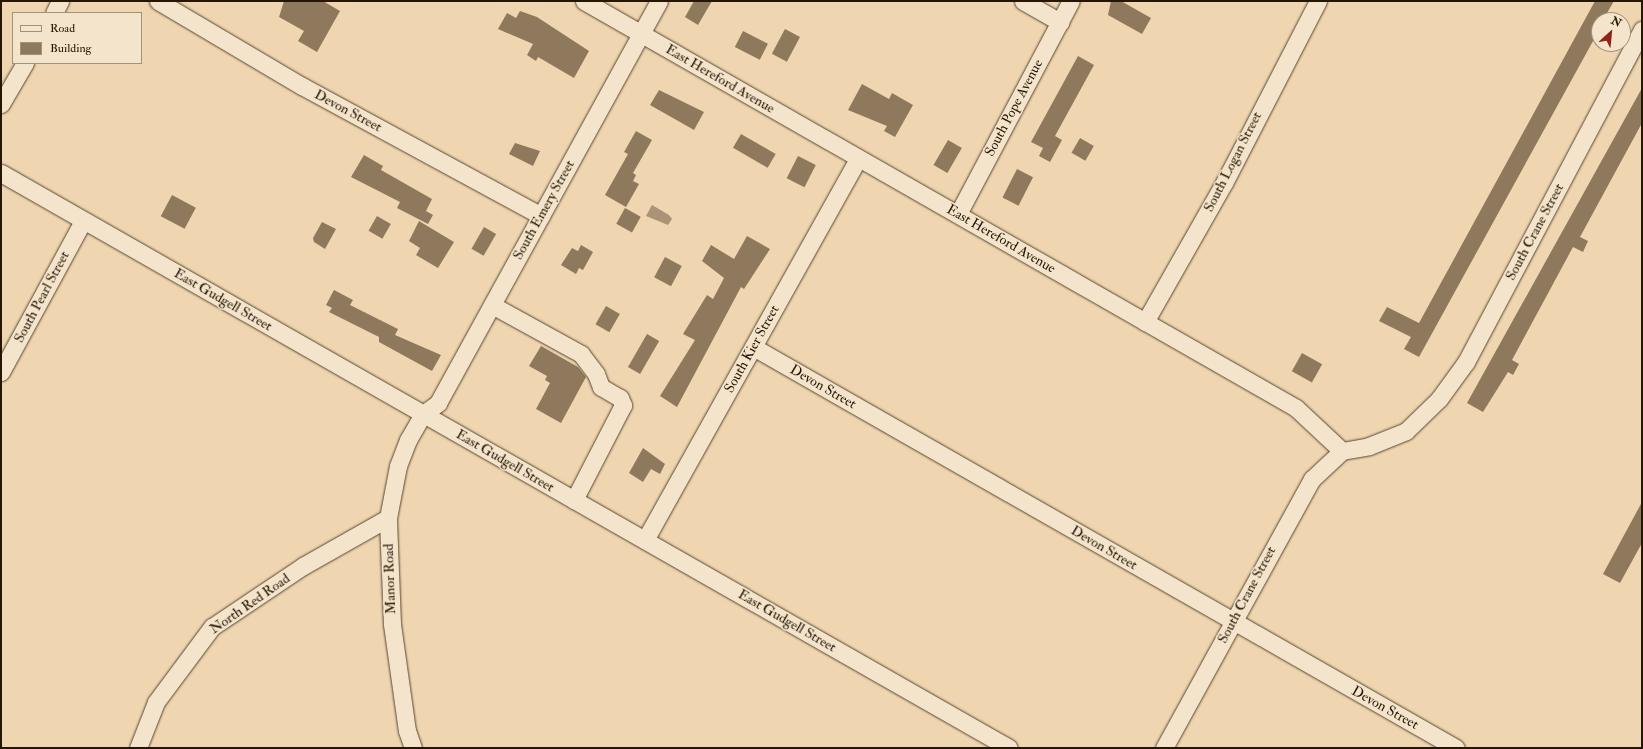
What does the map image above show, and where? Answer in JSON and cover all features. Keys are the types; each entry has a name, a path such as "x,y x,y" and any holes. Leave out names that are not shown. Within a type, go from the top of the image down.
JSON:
{"street":[{"path":"54,12 60,1"},
{"name":"Devon Street","path":"158,1 302,86 541,216"},
{"name":"East Hereford Avenue","path":"584,1 1296,408 1342,451"},
{"name":"South Emery Street","path":"423,414 438,403 659,1"},
{"path":"1023,1 1060,22"},
{"name":"South Pope Avenue","path":"958,214 1071,1"},
{"name":"South Logan Street","path":"1145,322 1224,183 1318,1"},
{"name":"South Crane Street","path":"1164,748 1312,478 1342,451 1369,446 1406,431 1439,399 1466,362 1642,30"},
{"path":"1,104 24,64"},
{"name":"South Kier Street","path":"645,540 858,158"},
{"name":"East Gudgell Street","path":"1,173 1009,748"},
{"name":"South Pearl Street","path":"1,372 83,221"},
{"path":"492,305 581,354 596,374 601,387 620,398 623,406 574,500"},
{"name":"Devon Street","path":"753,347 1456,748"},
{"name":"Manor Road","path":"413,748 407,731 392,624 388,518 398,466 423,414"},
{"name":"North Red Road","path":"138,748 156,702 212,627 303,566 388,518"}],"shaded area":[{"path":"652,205 669,215 672,219 668,225 646,216"}],"building":[{"path":"284,1 323,1 340,11 317,52 298,41 304,31 279,17"},
{"path":"694,1 712,1 698,25 685,17"},
{"path":"1111,1 1121,1 1151,18 1142,34 1108,15"},
{"path":"1595,1 1614,1 1608,12 1591,12 1591,45 1419,357 1404,349 1411,337 1379,321 1387,307 1419,323"},
{"path":"520,11 537,17 589,51 574,78 538,57 536,61 527,55 533,44 498,29 507,13 516,18"},
{"path":"785,29 800,37 787,62 772,54"},
{"path":"743,31 768,44 760,60 735,47"},
{"path":"1078,56 1094,65 1055,136 1062,140 1050,162 1039,156 1043,148 1031,142"},
{"path":"862,84 889,99 892,93 913,105 895,137 884,131 887,126 848,110"},
{"path":"1642,88 1642,123 1580,237 1588,241 1583,252 1573,247 1512,360 1519,364 1513,375 1508,372 1483,412 1467,403"},
{"path":"659,90 704,112 694,130 650,105"},
{"path":"636,131 652,140 633,173 636,175 633,181 639,184 626,207 605,195 628,154 624,152"},
{"path":"741,134 776,154 768,168 733,148"},
{"path":"1080,138 1094,146 1085,161 1072,153"},
{"path":"948,140 962,148 947,173 934,165"},
{"path":"515,143 540,151 533,166 509,154"},
{"path":"364,155 383,166 381,170 432,199 426,211 433,215 428,224 397,208 400,202 351,177"},
{"path":"798,156 816,165 804,187 787,178"},
{"path":"1017,169 1033,177 1019,206 1002,198"},
{"path":"172,195 196,208 185,229 161,216"},
{"path":"625,208 641,217 632,232 616,224"},
{"path":"377,216 391,224 382,239 368,231"},
{"path":"419,221 454,242 438,268 416,255 420,248 409,241"},
{"path":"322,222 336,229 325,249 314,242 313,238"},
{"path":"484,227 496,234 484,256 472,249"},
{"path":"747,236 770,249 744,289 741,287 677,407 660,396 695,340 683,334 707,295 713,299 724,278 702,261 711,245 734,259"},
{"path":"581,245 593,252 583,270 579,268 576,274 561,265 572,248 578,251"},
{"path":"665,257 682,266 671,286 654,277"},
{"path":"334,290 353,300 350,305 398,329 395,335 441,355 432,371 379,342 379,337 329,312 332,308 326,305"},
{"path":"606,306 620,314 609,332 596,324"},
{"path":"647,334 659,341 640,374 628,367"},
{"path":"541,346 578,367 586,377 561,423 536,409 550,383 545,380 547,376 529,366"},
{"path":"1302,353 1322,364 1312,383 1292,371"},
{"path":"643,448 665,464 660,474 651,469 643,482 629,473"},
{"path":"1642,502 1642,543 1620,583 1603,574"}]}
